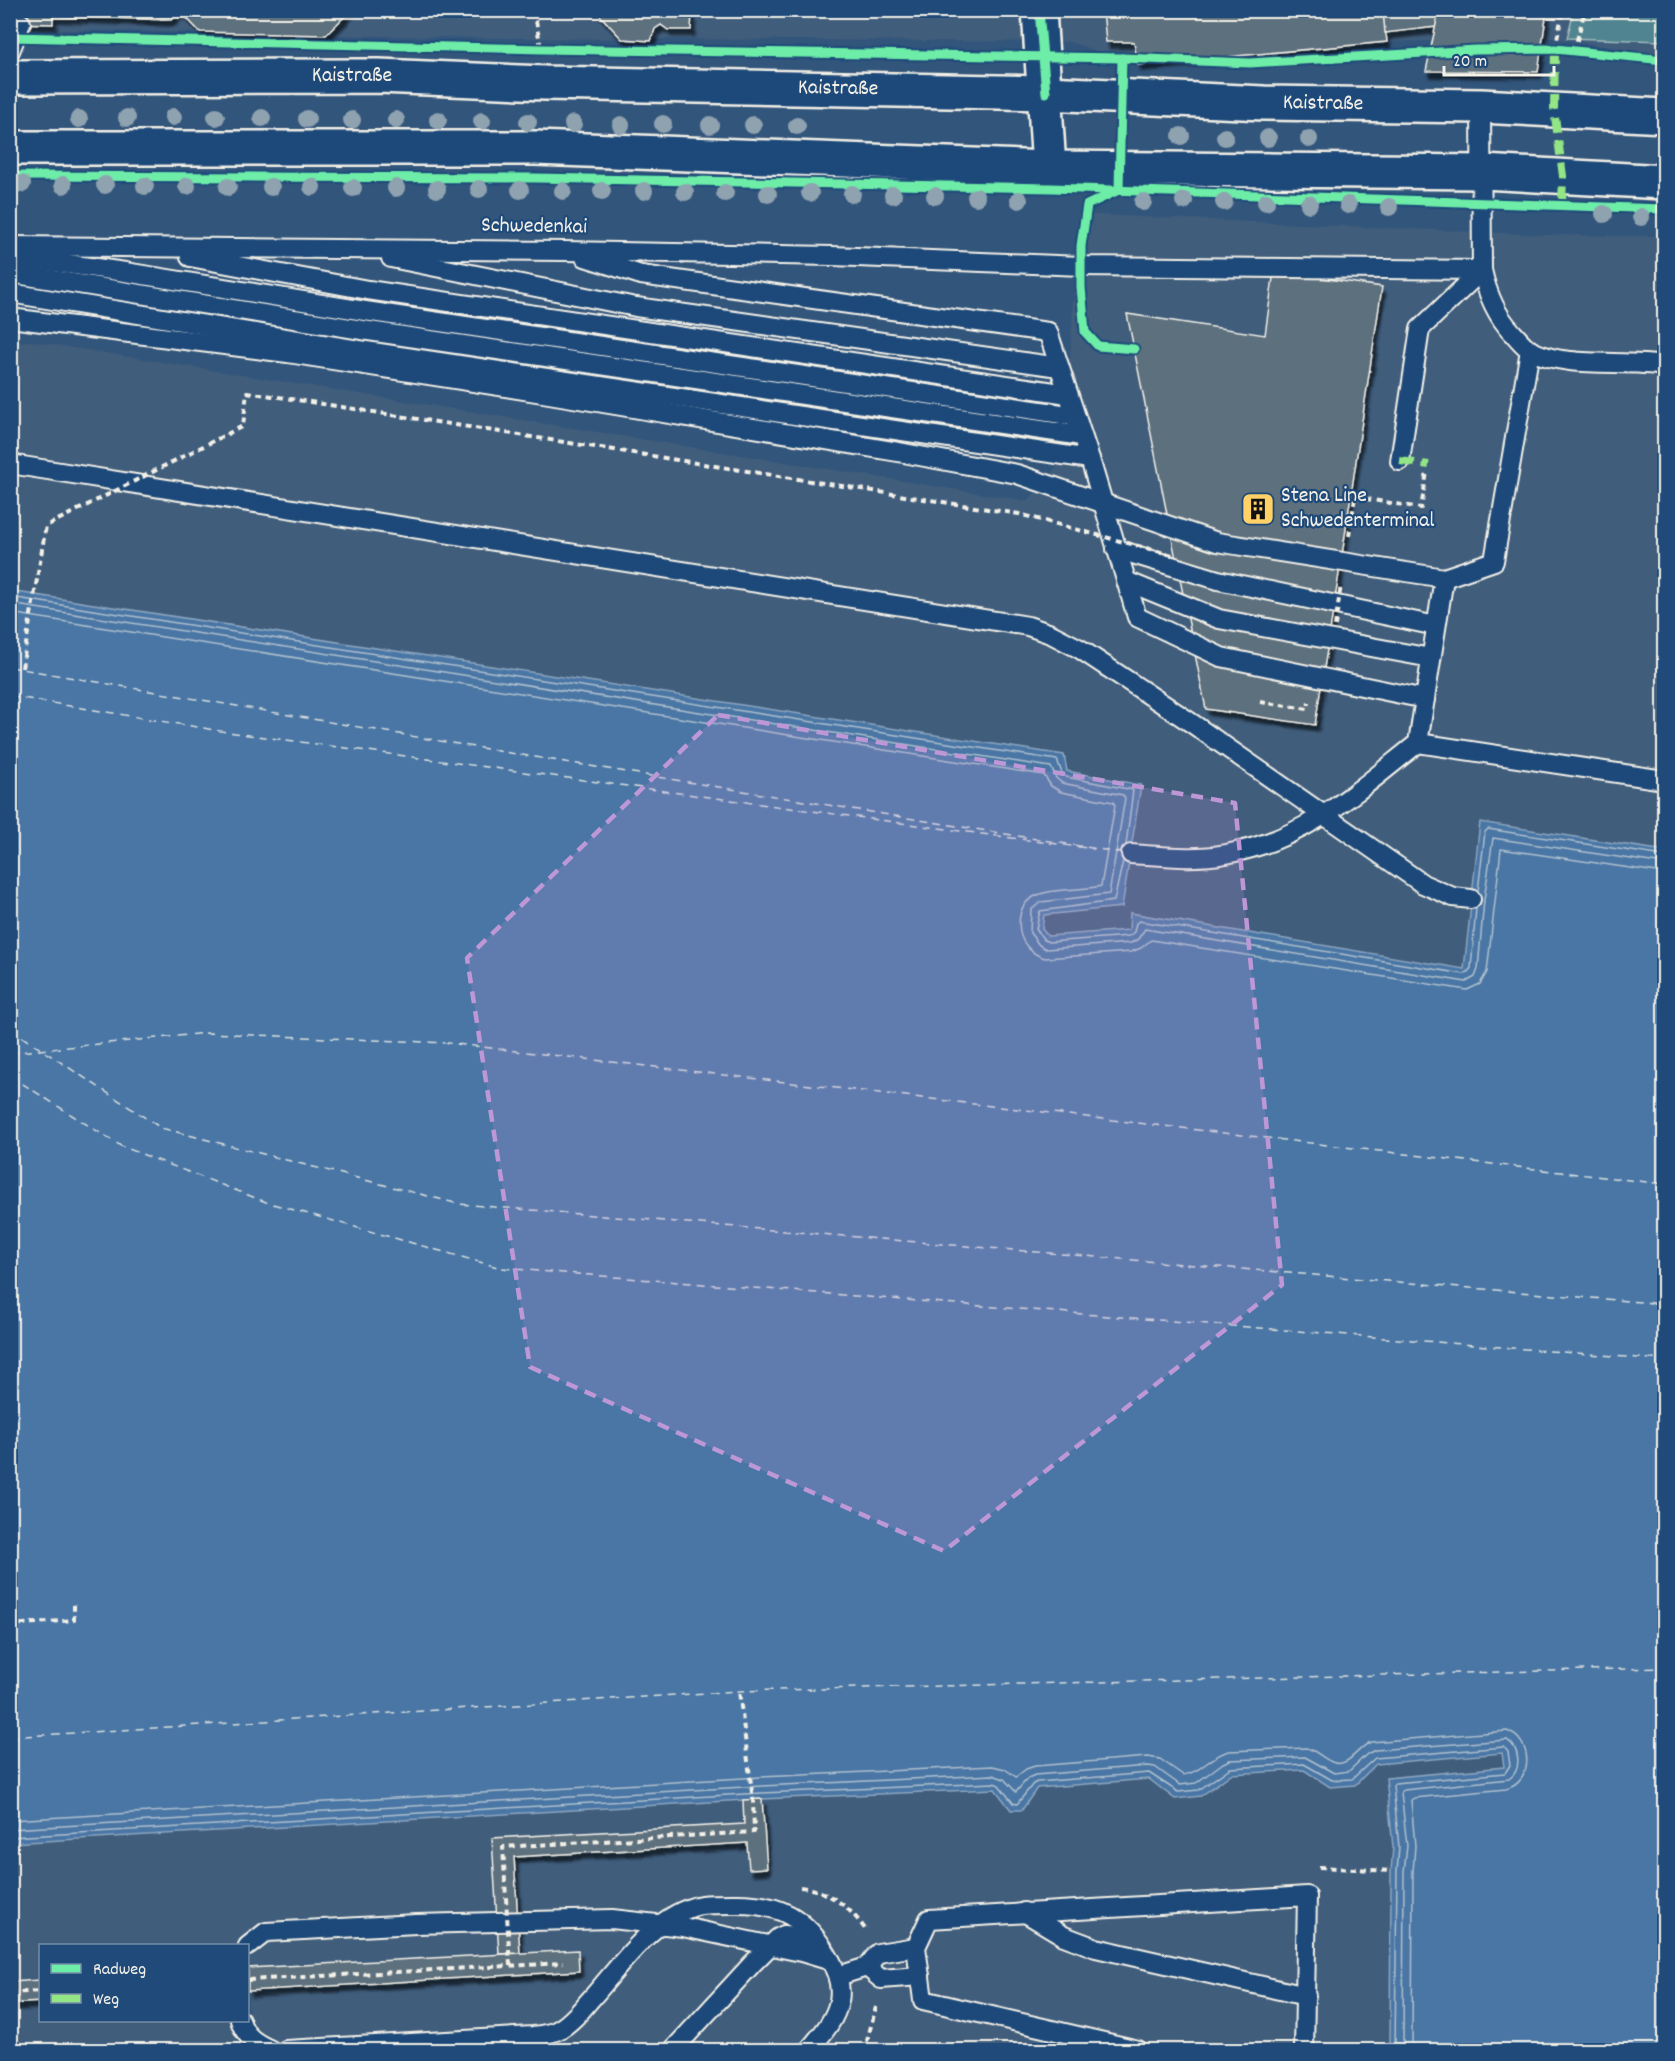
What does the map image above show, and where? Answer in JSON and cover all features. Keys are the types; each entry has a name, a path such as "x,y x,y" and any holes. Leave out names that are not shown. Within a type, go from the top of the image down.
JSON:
{"main road":[{"path":"1039,10 1050,168"},
{"name":"Kaistraße","path":"10,77 379,76 545,83 1046,93 1264,103 1481,106 1665,116"},
{"path":"10,148 535,148 1050,168 1483,172 1665,182"}],"lane":[{"path":"10,51 21,23"},
{"path":"1481,106 1482,270 1487,292 1505,324 1530,350 1559,359 1665,366"},
{"name":"Schwedenkai","path":"10,246 564,251 832,256 1056,264 1482,270"},
{"path":"138,247 368,290 1068,394"},
{"path":"348,250 636,307 1059,367"},
{"path":"564,251 641,274 1048,332 1090,459 1137,617 1221,657 1425,699"},
{"path":"10,256 125,272 376,313 1075,416"},
{"path":"1400,461 1420,329 1482,270"},
{"path":"10,273 373,332 1082,436"},
{"path":"10,293 370,351 1090,459"},
{"path":"10,318 288,353 898,452 1017,474 1217,542 1444,578 1494,561 1530,350"},
{"path":"10,464 1028,626 1051,634 1080,649 1326,815 1423,884 1454,897 1471,899"},
{"path":"1116,549 1218,580 1436,626"},
{"path":"1131,854 1184,858 1226,854 1268,843 1326,815 1418,743 1444,578"},
{"path":"1126,581 1219,619 1431,657"},
{"path":"1418,743 1665,780"},
{"path":"1138,2050 923,2000 916,1947 929,1918 1307,1896 1304,2050"},
{"path":"286,2050 533,2036 554,2032 565,2026 579,2013 635,1947 662,1924 681,1912 700,1905 753,1904 786,1912 804,1925 819,1941 835,1968 840,1995 835,2014 809,2050"},
{"path":"1024,1912 1064,1936 1096,1948 1306,1996"},
{"path":"249,1945 266,1932 416,1924 602,1919 662,1924 801,1952 835,1968 867,1967 881,1979 920,1976"},
{"path":"673,2050 769,1946"},
{"path":"867,1967 878,1953 916,1947"},
{"path":"240,2022 242,2028 253,2042 271,2050"}],"path":[{"path":"534,10 542,49"},
{"path":"1555,50 1563,10"},
{"path":"1574,51 1584,12 1604,10"},
{"path":"22,668 46,526 243,426 247,392 1019,514 1176,556"},
{"path":"1348,541 1353,496 1421,508 1429,465"},
{"path":"1335,626 1341,585"},
{"path":"10,1625 74,1620 74,1603"},
{"path":"510,1966 502,1847 754,1832 753,1800 739,1691"},
{"path":"1319,1867 1391,1871"},
{"path":"249,1980 563,1963"},
{"path":"10,1993 39,1991"}],"highlighted area":[{"path":"718,715 1235,803 1282,1285 944,1551 530,1367 467,958"}],"shaded area":[{"path":"11,10 1664,10 1664,56 1554,38 1387,42 1138,65 1069,42 487,38 11,29"},
{"path":"1078,214 1552,235 1664,236 1664,851 1480,822 1465,969 1131,913 1129,930 1048,936 1042,929 1044,915 1122,907 1140,785 1067,771 1063,755 11,591 10,343 31,341 1028,501 1082,436 1068,394"},
{"path":"1503,1752 1504,1767 1386,1779 1393,1847 1390,2050 11,2050 11,1843 762,1799 995,1789 1011,1810 1022,1810 1037,1788 1149,1779 1201,1796 1231,1774 1304,1770 1330,1787 1355,1785 1376,1764"}],"green space":[{"path":"1574,10 1664,11 1664,41 1567,38"}],"water":[{"path":"10,591 1064,755 1067,771 1141,785 1122,907 1044,915 1042,929 1048,936 1129,930 1130,913 1464,969 1480,822 1664,851 1664,2050 1390,2050 1393,1847 1386,1778 1504,1767 1502,1753 1376,1764 1355,1785 1330,1787 1304,1770 1231,1774 1201,1796 1175,1799 1149,1779 1037,1788 1022,1810 1011,1810 995,1789 762,1799 11,1843"}],"building":[{"path":"10,10 53,10 53,24 10,23"},
{"path":"53,10 351,10 326,35 200,32 180,11 171,20 53,16"},
{"path":"595,10 692,10 691,30 668,30 661,25 655,29 651,41 622,39"},
{"path":"1103,10 1383,10 1387,42 1138,65 1134,42 1106,42"},
{"path":"1383,10 1439,10 1436,27 1385,33"},
{"path":"1439,10 1547,10 1538,72 1426,71"},
{"name":"Stena Line Schwedenterminal","path":"1274,271 1382,287 1315,725 1206,709 1127,314 1265,335"},
{"path":"762,1799 767,1868 749,1869 747,1843 514,1857 520,1953 499,1954 492,1838 744,1824 743,1800"},
{"path":"578,1950 579,1971 249,1991 249,1968"},
{"path":"39,1980 39,2002 10,2004 10,1982"}],"ferry route":[{"path":"10,667 498,751 1122,853"},
{"path":"10,696 227,732 1094,849"},
{"path":"10,1029 161,1128 459,1204 1664,1304"},
{"path":"10,1053 207,1033 448,1043 1664,1184"},
{"path":"10,1076 121,1146 266,1202 501,1268 1664,1360"},
{"path":"10,1737 739,1691 1664,1668"}],"marked path":[{"path":"1555,49 1554,109 1563,176 1562,205"},
{"path":"1400,461 1429,465"}],"cycle path":[{"path":"1039,10 1046,93"},
{"path":"10,37 542,49 1122,58 1250,63 1476,50 1555,49 1664,60"},
{"path":"1122,58 1119,190 1087,205 1081,246 1081,287 1085,332 1098,346 1134,349"},
{"path":"10,176 536,178 1051,188 1664,209"}],"place":[{"name":"Stena Line Schwedenterminal","path":"1258,509"}]}
